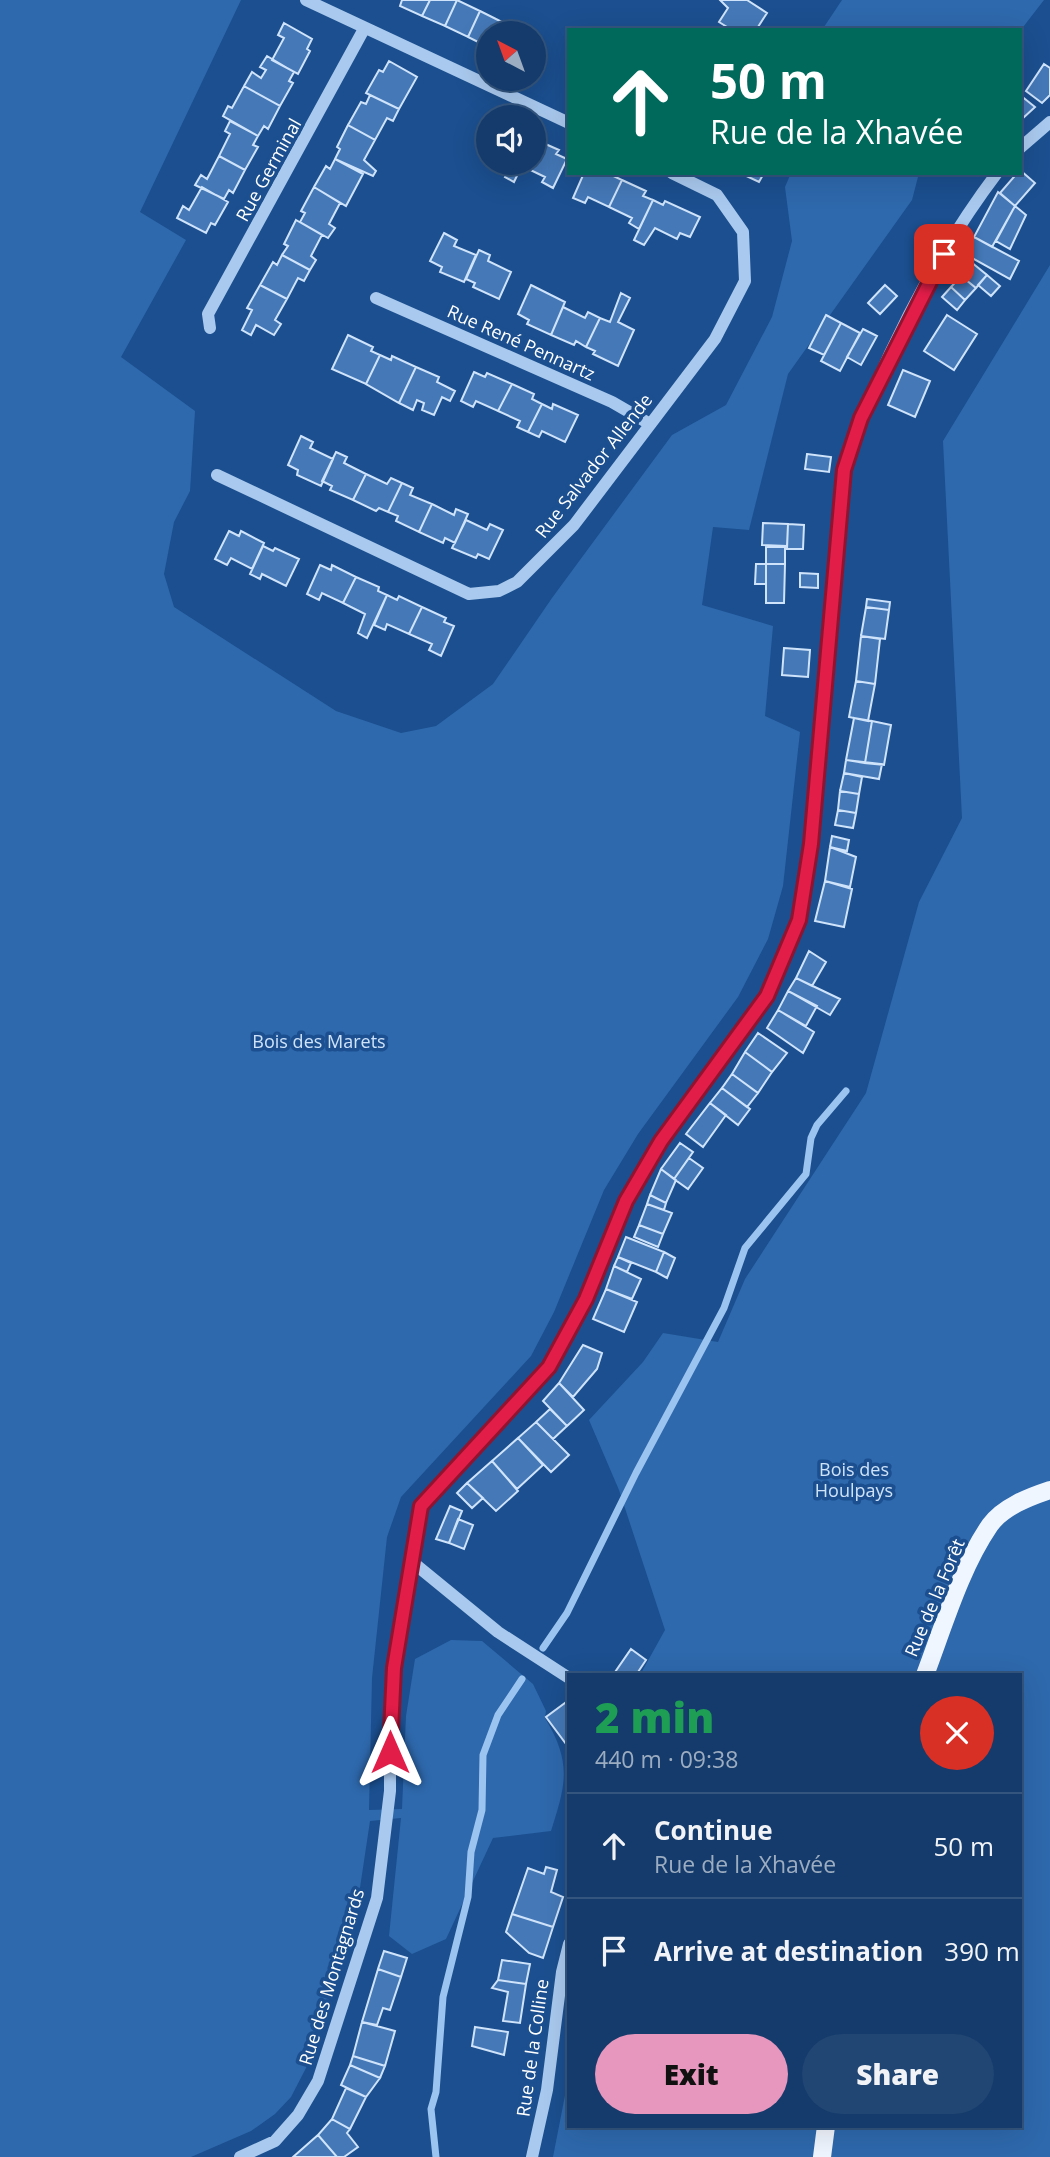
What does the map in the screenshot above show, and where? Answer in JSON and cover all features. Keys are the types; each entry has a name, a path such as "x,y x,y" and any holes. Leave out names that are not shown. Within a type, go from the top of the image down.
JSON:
{"main road":[{"name":"Rue de la Forêt","path":"926,1673 956,1593 991,1524 1020,1500 1050,1490"},
{"path":"822,2157 827,2128"}],"street":[{"path":"306,0 567,122"},
{"name":"Rue Germinal","path":"210,328 208,314 364,29"},
{"path":"1022,146 1050,122"},
{"name":"Rue Salvador Allende","path":"216,475 469,594 499,591 517,582 574,526 715,339 745,281 743,232 717,195 676,175"},
{"name":"Rue des Montagnards","path":"265,2157 298,2115 318,2081 377,1898 390,1791 391,1695 410,1560 421,1506 549,1367 586,1299 626,1201 661,1141 767,996 799,920 811,844 844,470 861,418 921,296 967,214 996,175"},
{"name":"Rue René Pennartz","path":"376,298 612,402 650,424"},
{"path":"410,1560 498,1632 567,1677"},
{"name":"Rue de la Colline","path":"532,2157 547,2090 567,1952"},
{"name":"Rue des Montagnards","path":"240,2157 275,2141"}],"green space":[{"name":"Bois des Marets","path":"0,0 241,0 140,212 186,240 121,357 195,411 190,491 174,522 164,574 174,607 336,711 401,733 436,726 493,684 552,598 672,435 726,405 772,317 792,241 785,187 790,175 918,175 912,200 788,374 749,530 713,527 702,605 773,626 765,716 800,732 783,886 768,939 738,997 638,1134 604,1190 554,1312 531,1356 401,1497 387,1537 372,1678 369,1810 402,1809 406,1716 415,1659 451,1640 482,1641 533,1684 546,1711 545,1718 559,1748 564,1774 551,1831 493,1838 446,1939 412,1954 389,1936 401,1818 370,1821 355,1921 306,2068 291,2097 275,2114 251,2131 191,2157 0,2157"},
{"path":"842,0 1044,0 1022,28 823,28"},
{"name":"Bois des Houlpays","path":"1050,265 1050,2157 553,2157 567,2085 567,2128 1022,2128 1022,1673 641,1673 665,1630 619,1490 589,1420 643,1362 663,1333 718,1342 745,1279 866,1093 919,902 962,818 943,441"}],"building":[{"path":"402,0 430,0 422,16 400,6"},
{"path":"430,0 457,0 445,26 422,16"},
{"path":"457,0 480,11 468,37 445,26"},
{"path":"720,0 747,0 767,13 757,28 729,28 719,22 728,8"},
{"path":"480,11 500,21 476,21 476,41 468,37"},
{"path":"284,23 312,39 307,49 310,51 298,74 272,60 284,38 278,35"},
{"path":"267,56 294,72 289,81 293,83 280,106 244,86 252,72 261,78 266,70 260,67"},
{"path":"389,61 417,77 399,109 366,93 379,70 383,72"},
{"path":"1044,64 1050,68 1050,95 1042,103 1026,91"},
{"path":"244,86 280,106 268,129 264,126 258,136 223,116 228,106 232,108"},
{"path":"370,95 399,109 393,121 387,118 375,140 348,125 361,102 366,104"},
{"path":"1022,97 1035,107 1022,119"},
{"path":"230,121 258,136 253,145 258,147 245,170 219,156 230,134 225,131"},
{"path":"348,125 375,140 364,160 376,171 373,176 335,159 340,149 337,147"},
{"path":"546,144 559,150 556,154 567,159 553,188 542,182 545,177 541,175 546,175"},
{"path":"219,156 245,170 233,193 229,190 224,199 195,185 201,175 207,179"},
{"path":"335,159 363,174 346,206 314,187 326,166 330,169"},
{"path":"1022,172 1035,183 1015,206 1000,193 1016,175 1022,175"},
{"path":"506,175 517,175 514,182 505,177"},
{"path":"583,175 611,175 622,180 609,207 588,197 585,203 573,198"},
{"path":"744,175 763,175 759,182"},
{"path":"622,180 646,191 643,196 653,200 639,229 629,223 632,218 609,207"},
{"path":"202,187 228,202 215,225 211,223 206,233 177,218 183,206 189,210"},
{"path":"314,187 340,203 329,224 335,228 328,238 300,222 305,213 301,211"},
{"path":"998,192 1015,206 992,247 974,237"},
{"path":"653,200 663,205 665,201 700,217 690,237 680,233 677,239 655,228 644,245 634,240"},
{"path":"1015,206 1026,215 1010,249 996,241"},
{"path":"296,220 322,235 311,256 316,260 310,270 282,255 288,246 284,244"},
{"path":"444,233 457,240 454,246 476,255 464,282 440,272 442,267 430,261"},
{"path":"974,237 1019,261 1010,279 965,254"},
{"path":"479,250 490,255 488,261 511,272 499,299 473,287 475,283 466,279"},
{"path":"282,255 310,270 304,281 298,278 287,299 260,285 273,262 277,265"},
{"path":"971,262 987,275 976,288 960,275"},
{"path":"987,275 1000,286 991,296 978,285"},
{"path":"961,276 976,288 965,300 951,287"},
{"path":"260,285 287,299 275,320 281,324 274,335 256,325 251,335 242,330 252,310 247,308"},
{"path":"531,285 565,302 551,335 527,324 529,320 518,314"},
{"path":"885,285 897,296 880,314 868,303"},
{"path":"951,287 965,300 957,310 942,297"},
{"path":"621,293 630,298 618,322 634,330 618,366 593,354 595,351 586,347 600,318 610,322"},
{"path":"563,307 585,318 588,312 600,318 586,347 576,341 574,345 551,335"},
{"path":"826,315 841,323 824,355 809,348"},
{"path":"947,315 977,334 954,370 924,351"},
{"path":"841,323 860,333 840,371 821,361"},
{"path":"863,329 877,336 861,365 847,357"},
{"path":"348,335 373,347 371,351 380,355 366,384 332,369"},
{"path":"380,355 391,360 392,356 416,367 399,403 366,384"},
{"path":"416,367 439,377 437,382 455,391 450,401 442,397 434,415 422,410 424,403 417,400 413,410 399,403"},
{"path":"903,370 930,381 915,417 888,405"},
{"path":"474,372 485,377 487,373 512,384 498,411 476,401 473,407 461,401"},
{"path":"512,384 534,394 532,399 542,404 528,432 517,427 520,421 498,411"},
{"path":"542,404 552,409 553,404 578,415 565,442 542,431 539,437 528,432"},
{"path":"301,436 313,442 310,448 333,459 321,486 297,475 298,470 288,465"},
{"path":"336,452 347,457 344,463 366,474 353,500 330,490 332,486 322,481"},
{"path":"807,454 831,457 829,472 805,469"},
{"path":"366,474 387,484 391,478 402,483 388,512 379,508 376,511 353,500"},
{"path":"402,483 413,488 410,495 432,504 419,532 396,521 398,516 388,512"},
{"path":"432,504 454,515 456,509 468,514 455,543 445,538 443,543 419,532"},
{"path":"466,520 487,530 490,524 503,530 489,559 478,554 476,558 452,548"},
{"path":"763,523 788,524 787,546 762,545"},
{"path":"788,524 804,525 803,549 787,549"},
{"path":"229,531 239,536 241,531 264,543 252,569 231,558 227,565 215,559"},
{"path":"263,546 273,551 275,548 299,559 286,586 262,574 260,579 250,574"},
{"path":"766,547 785,547 785,564 766,564"},
{"path":"756,564 766,564 766,584 755,584"},
{"path":"766,564 785,564 784,603 766,603"},
{"path":"320,565 331,570 332,565 356,577 343,603 322,593 319,600 307,594"},
{"path":"800,573 818,574 818,588 800,587"},
{"path":"356,577 379,587 378,591 387,595 367,638 358,633 365,614 343,603"},
{"path":"387,595 397,600 399,596 422,607 409,634 387,624 385,630 374,625"},
{"path":"867,599 890,602 889,610 866,607"},
{"path":"422,607 446,618 444,622 454,626 441,656 429,650 432,644 409,634"},
{"path":"866,607 889,610 885,639 861,636"},
{"path":"861,636 880,639 875,684 856,681"},
{"path":"784,648 810,650 808,677 782,675"},
{"path":"856,681 875,684 868,721 849,717"},
{"path":"854,718 872,721 865,763 846,760"},
{"path":"872,721 891,725 884,765 865,763"},
{"path":"846,760 882,764 879,779 844,773"},
{"path":"844,773 862,777 859,794 840,791"},
{"path":"840,791 859,794 856,813 838,810"},
{"path":"838,810 856,813 853,828 835,825"},
{"path":"832,836 849,840 847,851 830,847"},
{"path":"830,847 856,857 850,887 825,881"},
{"path":"825,881 852,889 844,927 815,921"},
{"path":"809,951 826,962 812,986 796,978"},
{"path":"796,978 840,999 830,1015 788,991"},
{"path":"788,991 817,1006 806,1026 778,1010"},
{"path":"778,1010 814,1032 803,1053 767,1028"},
{"path":"758,1033 787,1053 772,1072 745,1052"},
{"path":"745,1052 772,1072 758,1093 732,1074"},
{"path":"732,1074 758,1093 747,1107 722,1088"},
{"path":"722,1088 750,1109 738,1125 710,1103"},
{"path":"710,1103 726,1115 703,1147 686,1134"},
{"path":"680,1143 693,1152 674,1179 661,1169"},
{"path":"689,1158 703,1168 688,1189 674,1179"},
{"path":"661,1169 676,1180 666,1203 650,1195"},
{"path":"650,1195 666,1203 664,1210 647,1204"},
{"path":"647,1204 672,1213 663,1234 639,1225"},
{"path":"639,1225 663,1234 658,1247 634,1237"},
{"path":"626,1237 664,1252 656,1272 618,1257"},
{"path":"664,1252 675,1258 667,1278 656,1272"},
{"path":"618,1257 631,1263 627,1272 614,1266"},
{"path":"614,1266 641,1279 632,1299 606,1289"},
{"path":"606,1289 637,1302 624,1332 593,1319"},
{"path":"583,1345 602,1353 597,1369 573,1397 559,1383"},
{"path":"559,1383 584,1410 567,1426 543,1401"},
{"path":"550,1409 567,1426 553,1439 536,1422"},
{"path":"536,1422 569,1455 551,1472 518,1438"},
{"path":"518,1438 543,1465 517,1489 492,1461"},
{"path":"492,1461 518,1491 496,1511 467,1483"},
{"path":"467,1483 483,1498 472,1508 457,1493"},
{"path":"450,1506 462,1511 449,1543 436,1539"},
{"path":"458,1519 473,1525 464,1549 449,1543"},
{"path":"631,1649 646,1660 637,1673 614,1673"},
{"path":"567,1701 567,1745 546,1717"},
{"path":"546,1867 557,1870 551,1892 563,1897 553,1927 512,1914 528,1868 544,1874"},
{"path":"512,1914 553,1927 543,1958 529,1953 506,1932"},
{"path":"384,1951 407,1958 401,1977 378,1969"},
{"path":"502,1960 530,1964 526,1984 498,1980"},
{"path":"378,1969 401,1977 390,2010 383,2008 377,2025 362,2022"},
{"path":"498,1980 526,1984 520,2023 503,2021 508,1992 492,1988"},
{"path":"362,2022 395,2031 385,2066 353,2056"},
{"path":"475,2027 508,2032 504,2055 472,2046"},
{"path":"353,2056 385,2066 380,2078 350,2065"},
{"path":"350,2065 380,2078 366,2097 341,2085"},
{"path":"346,2088 366,2097 350,2129 332,2119"},
{"path":"332,2119 350,2129 347,2133 358,2147 344,2157 337,2157 318,2135"},
{"path":"318,2135 337,2157 293,2157"}],"waterway":[{"path":"543,1648 567,1613 636,1473 724,1308 745,1248 806,1174 811,1138 817,1125 846,1091"},
{"path":"436,2157 431,2109 436,2092 443,1997 468,1897 471,1852 482,1810 483,1755 498,1715 522,1679"}],"route":[{"path":"390,1752 394,1668 421,1506 549,1367 586,1299 626,1201 661,1141 767,996 799,920 811,844 844,470 861,418 944,254"}]}
